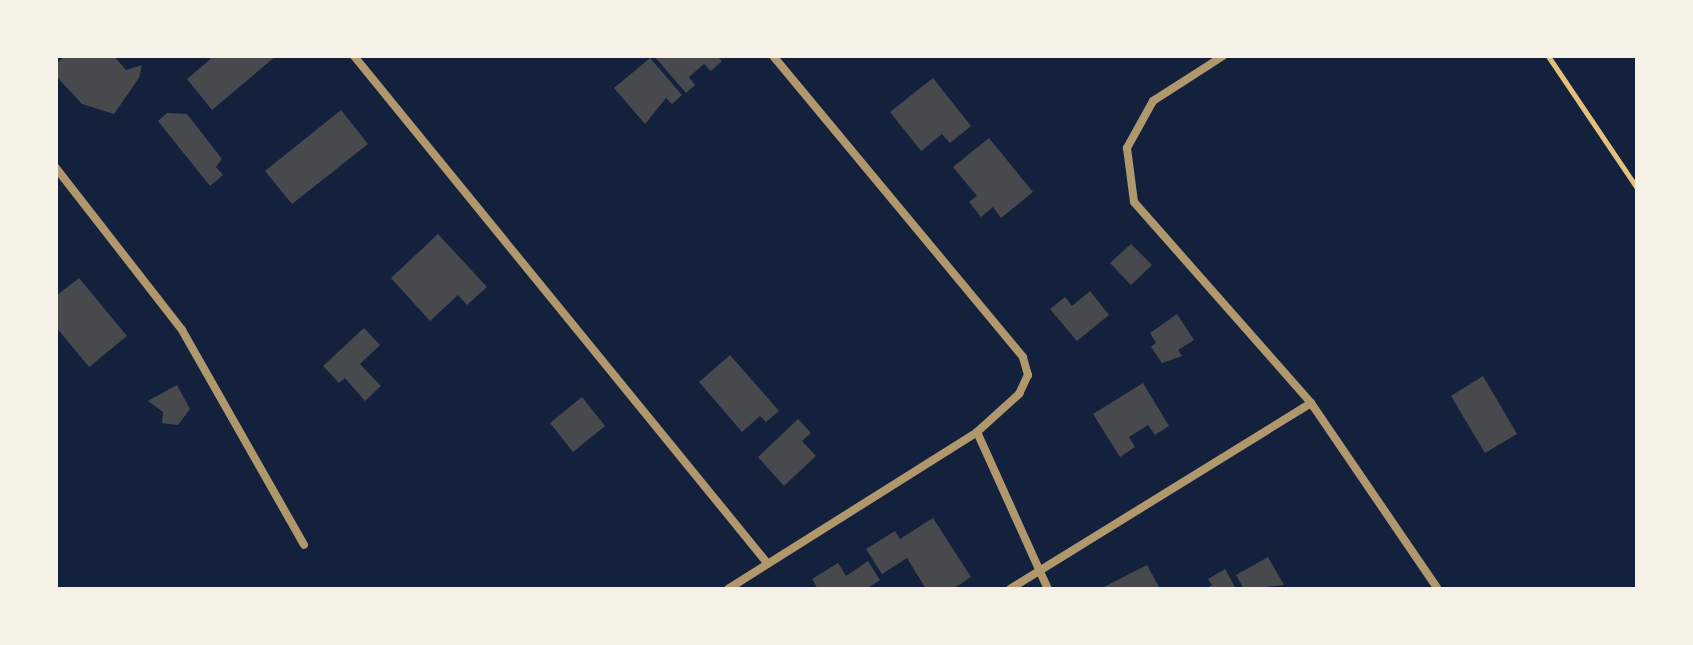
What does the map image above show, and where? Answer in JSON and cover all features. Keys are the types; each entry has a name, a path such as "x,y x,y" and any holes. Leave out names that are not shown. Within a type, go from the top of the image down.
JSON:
{"street":[{"path":"354,56 768,564"},
{"path":"728,589 977,432 1019,394 1028,375 1023,357 773,56"},
{"path":"1223,56 1153,101 1127,148 1134,202 1311,403 1438,589"},
{"path":"56,168 182,330 304,545"},
{"path":"1010,589 1311,403"},
{"path":"977,432 1038,573 1048,589"}],"path":[{"path":"1548,56 1637,188"}],"building":[{"path":"65,56 114,56 126,70 142,65 139,78 114,114 82,104 56,76 56,64"},
{"path":"214,56 276,56 212,110 187,79"},
{"path":"654,56 717,56 722,61 711,71 704,64 689,77 695,85 686,93"},
{"path":"650,58 682,95 672,104 666,98 645,124 614,88"},
{"path":"933,78 971,126 950,143 942,134 921,151 890,112"},
{"path":"341,110 368,144 292,204 265,171"},
{"path":"167,113 187,114 222,159 216,167 223,175 210,186 158,121"},
{"path":"989,138 1033,192 1001,218 993,207 981,217 969,202 977,196 953,167"},
{"path":"438,234 487,287 467,305 458,295 430,321 391,278"},
{"path":"1131,244 1152,265 1131,285 1110,263"},
{"path":"79,278 127,336 89,367 56,327 56,296"},
{"path":"1090,291 1109,315 1077,341 1050,309 1065,297 1072,306"},
{"path":"1177,314 1194,340 1178,350 1182,356 1162,363 1151,347 1156,343 1150,333"},
{"path":"364,328 380,345 360,364 381,386 365,401 345,378 339,383 323,366"},
{"path":"730,355 779,411 766,422 760,416 742,432 699,382"},
{"path":"1483,376 1517,434 1485,453 1451,396"},
{"path":"1143,383 1169,426 1155,435 1148,425 1129,437 1135,447 1120,457 1093,414"},
{"path":"177,385 190,409 178,425 162,423 163,412 148,401"},
{"path":"582,397 605,426 573,452 550,423"},
{"path":"798,419 811,433 802,441 816,456 784,486 758,457"},
{"path":"933,518 971,577 953,589 926,589 907,558 882,574 866,549 895,531 900,539"},
{"path":"1268,557 1284,585 1244,589 1236,575"},
{"path":"868,561 880,580 866,589 818,589 812,579 838,563 846,576"},
{"path":"1147,565 1160,589 1100,589"},
{"path":"1225,569 1236,589 1205,589 1212,585 1208,579"}]}
